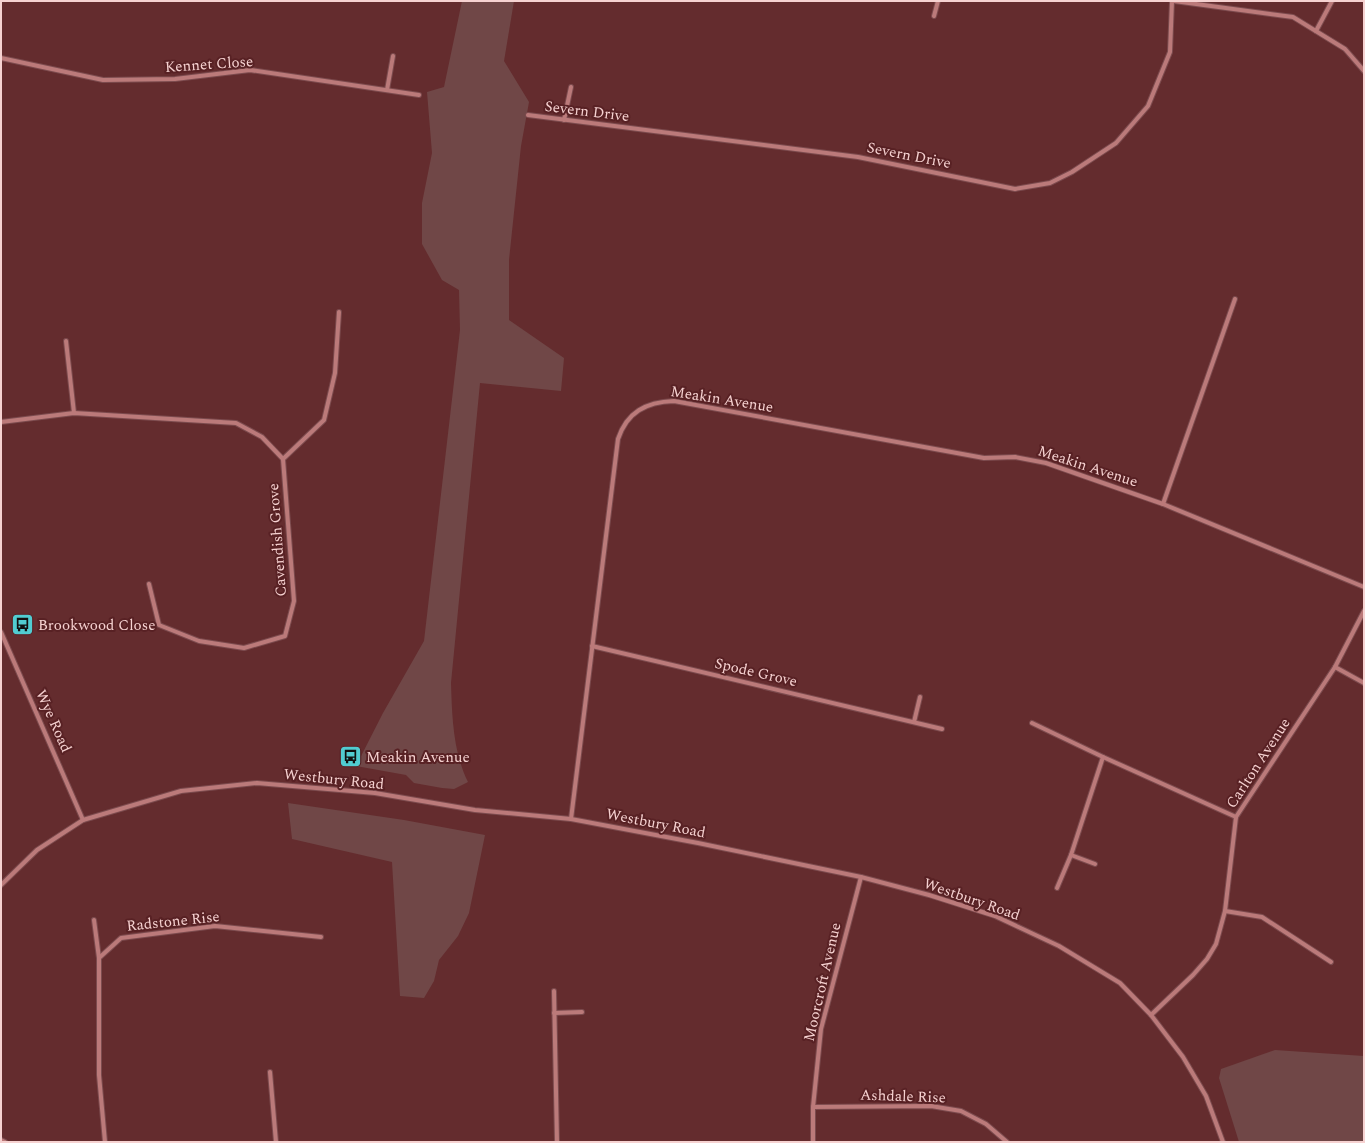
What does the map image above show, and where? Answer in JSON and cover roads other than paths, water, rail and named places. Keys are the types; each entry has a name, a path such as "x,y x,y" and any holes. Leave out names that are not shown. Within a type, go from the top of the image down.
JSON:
{"street":[{"path":"934,16 938,1"},
{"path":"1173,1 1293,17 1345,48 1364,71"},
{"name":"Severn Drive","path":"528,115 858,157 1015,189 1050,183 1072,172 1116,143 1148,106 1170,52 1173,1"},
{"path":"1316,31 1332,1"},
{"path":"387,90 393,56"},
{"name":"Kennet Close","path":"1,58 103,80 175,79 250,70 419,95"},
{"path":"564,120 571,87"},
{"path":"1163,504 1235,299"},
{"path":"1,422 74,413 236,423 262,437 283,459 324,420 334,373 339,312"},
{"path":"66,341 74,413"},
{"name":"Meakin Avenue","path":"571,819 618,439 622,427 633,415 642,407 658,402 674,401 984,458 1015,457 1046,463 1163,504 1364,587"},
{"name":"Cavendish Grove","path":"149,584 159,625 199,641 244,648 285,636 294,601 283,459"},
{"name":"Carlton Avenue","path":"1151,1014 1207,959 1216,944 1225,911 1236,816 1334,667 1364,612"},
{"name":"Wye Road","path":"1,632 83,820"},
{"path":"1,646 6,644"},
{"name":"Spode Grove","path":"592,646 942,729"},
{"path":"1334,667 1364,682"},
{"path":"914,722 920,697"},
{"path":"1032,723 1103,757 1236,816"},
{"path":"1057,888 1071,855 1103,757"},
{"name":"Westbury Road","path":"1,885 37,850 83,820 181,790 257,783 375,793 475,810 571,819 698,842 861,877 929,895 995,916 1059,946 1120,983 1151,1014 1183,1057 1206,1096 1223,1142"},
{"path":"1071,855 1095,864"},
{"name":"Moorcroft Avenue","path":"813,1142 813,1107 821,1029 861,877"},
{"path":"1225,911 1262,917 1331,962"},
{"path":"94,920 99,958 99,1075 105,1142"},
{"name":"Radstone Rise","path":"99,958 121,938 215,926 321,937"},
{"path":"554,991 557,1142"},
{"path":"554,1013 582,1012"},
{"path":"270,1072 276,1142"},
{"name":"Ashdale Rise","path":"813,1107 931,1106 961,1112 986,1124 1007,1142"}],"place":[{"name":"Brookwood Close","path":"23,625"},
{"name":"Meakin Avenue","path":"350,757"}]}
